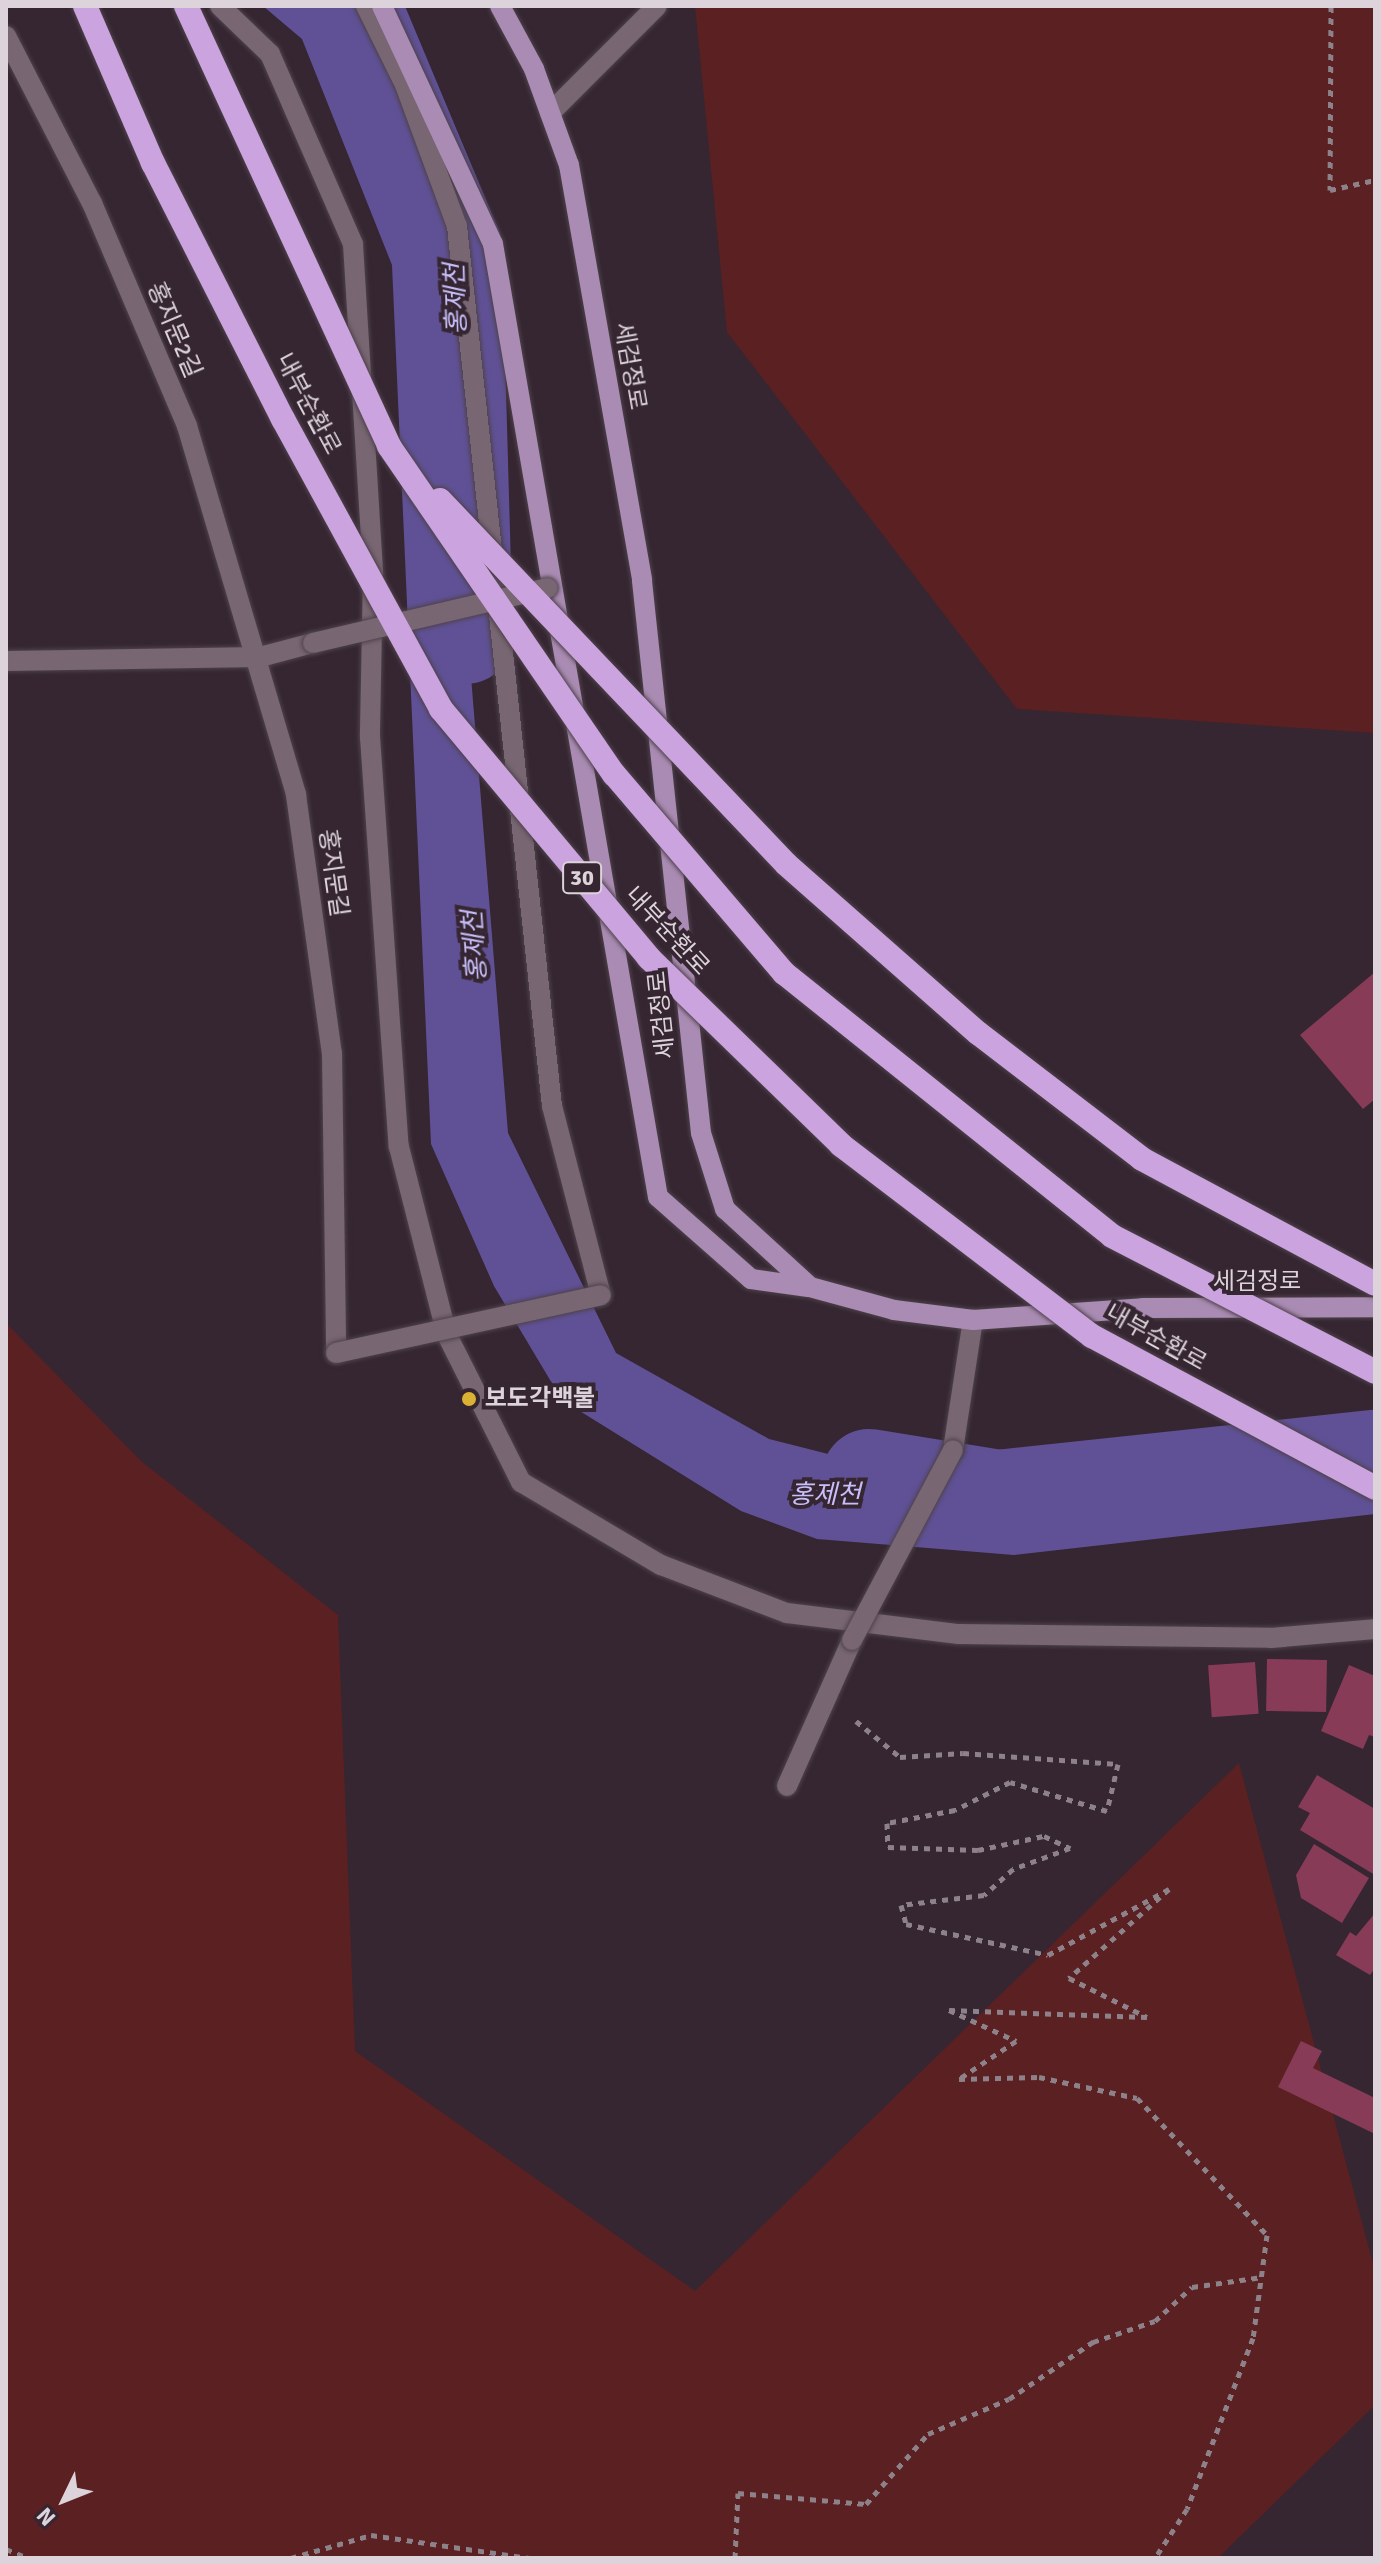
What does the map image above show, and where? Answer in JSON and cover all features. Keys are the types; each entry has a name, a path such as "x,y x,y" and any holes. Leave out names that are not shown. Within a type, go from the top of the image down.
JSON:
{"highway":[{"name":"내부순환로","path":"85,6 153,163 441,709 649,958 841,1145 1092,1336 1375,1488"},
{"path":"186,6 389,446 614,774 784,973 1112,1236 1375,1372"},
{"path":"389,446 786,864 978,1033 1142,1159 1375,1284"}],"main road":[{"path":"382,6 493,244 658,1197 751,1279 810,1287"},
{"name":"세검정로","path":"500,6 550,113 569,165 642,581 701,1133 725,1209 810,1287 894,1310 973,1320 1143,1308 1375,1307"}],"street":[{"path":"220,6 270,54 353,244 373,574 370,737 399,1147 447,1335 521,1482 661,1565 787,1613 959,1634 1271,1638 1375,1629"},
{"name":"홍지문길","path":"260,657 296,795 332,1053 336,1353 601,1295 552,1106 457,226 405,85 366,6"},
{"path":"550,113 657,6"},
{"name":"홍지문2길","path":"6,36 92,203 187,426 260,657"},
{"path":"6,661 260,657 551,587"},
{"path":"787,1786 852,1640 953,1450 973,1320"}],"path":[{"path":"1331,6 1330,190 1375,180"},
{"path":"853,1719 900,1757 963,1753 1118,1764 1107,1811 1010,1782 955,1810 887,1823 888,1847 978,1850 1044,1836 1070,1848 1013,1869 984,1895 901,1905 906,1924 1048,1955 1169,1889 1069,1978 1147,2017 949,2010 1016,2041 959,2079 1039,2077 1137,2098 1267,2235 1253,2338 1187,2509 1155,2558"},
{"path":"735,2558 738,2493 866,2504 928,2434 1009,2399 1093,2342 1155,2321 1192,2287 1262,2277"},
{"path":"291,2558 371,2535 529,2558"},
{"path":"6,2549 28,2558"}],"shaded area":[{"path":"695,6 1375,6 1375,733 1017,709 727,332"},
{"path":"6,1323 142,1462 338,1615 355,2051 695,2291 1239,1763 1375,2271 1375,2405 1218,2558 6,2558"}],"water":[{"name":"홍제천","path":"263,6 359,6 455,247 464,590 508,1133 616,1353 769,1439 998,1497 1375,1457 1375,1514 1014,1555 817,1539 741,1511 562,1400 494,1286 431,1144 392,265 302,39"}],"building":[{"path":"1375,972 1375,1099 1363,1109 1300,1035"},
{"path":"1267,1659 1327,1660 1326,1712 1266,1711"},
{"path":"1255,1662 1259,1714 1212,1717 1208,1665"},
{"path":"1349,1665 1375,1676 1375,1737 1369,1735 1363,1749 1321,1731"},
{"path":"1317,1775 1375,1809 1375,1875 1300,1830 1310,1813 1298,1807"},
{"path":"1314,1844 1369,1878 1342,1923 1301,1898 1296,1875"},
{"path":"1375,1913 1375,1968 1370,1975 1336,1955 1350,1932 1356,1936"},
{"path":"1301,2041 1322,2051 1313,2068 1375,2098 1375,2134 1278,2087"}],"waterway":[{"name":"홍제천","path":"354,6 455,247 466,637"},
{"name":"홍제천","path":"869,1476 998,1497 1375,1457"}],"place":[{"name":"보도각백불","path":"469,1399"}]}
